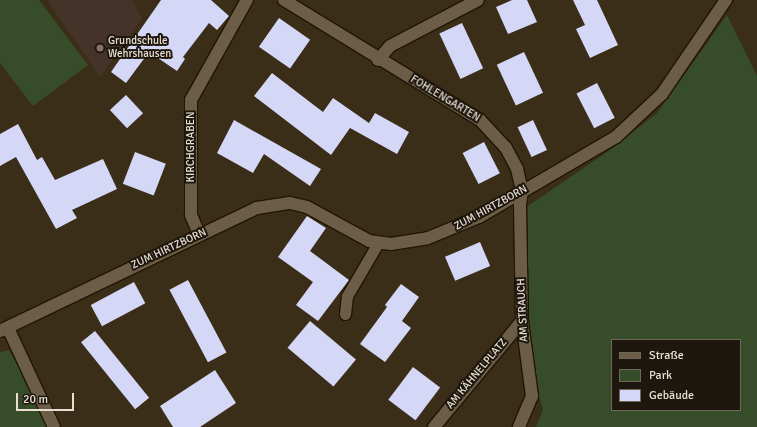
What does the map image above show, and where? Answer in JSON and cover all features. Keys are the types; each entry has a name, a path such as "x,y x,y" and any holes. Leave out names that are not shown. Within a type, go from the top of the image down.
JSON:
{"street":[{"name":"KIRCHGRABEN","path":"199,234 191,215 191,100 247,0"},
{"name":"FOHLENGARTEN","path":"284,0 378,60 480,120 506,148 518,169 522,191"},
{"path":"378,60 390,46 478,0"},
{"name":"ZUM HIRTZBORN","path":"4,330 199,234 257,208 290,203 307,207 369,241 378,243 408,242 450,230 479,217 616,137 662,94 726,0"},
{"name":"AM STRAUCH","path":"519,427 532,396 522,321 520,206 522,191"},
{"name":"AM KÄHNELPLATZ","path":"434,427 522,321"},
{"path":"4,330 54,427"}],"lane":[{"path":"345,314 348,296 378,243"}],"shaded area":[{"name":"Grundschule Wehrshausen","path":"47,0 133,0 142,19 100,77"}],"green space":[{"path":"0,0 39,0 88,65 33,106 0,63"},
{"path":"727,15 757,76 757,427 536,427 543,410 522,332 528,206 613,148 657,113"},
{"path":"9,350 24,375 46,427 0,427 0,352"}],"building":[{"path":"161,0 211,0 229,16 217,30 209,23 183,57 185,59 177,71 149,52 126,83 111,72"},
{"path":"512,0 527,0 537,22 508,34 496,7"},
{"path":"573,0 597,0 618,45 590,58 576,29 585,25"},
{"path":"279,18 310,40 290,68 259,47"},
{"path":"462,23 483,68 460,79 439,34"},
{"path":"524,52 543,93 516,105 497,65"},
{"path":"272,73 323,112 333,98 369,123 375,113 409,132 397,154 350,128 331,155 254,96"},
{"path":"597,83 615,118 594,128 577,93"},
{"path":"126,95 143,113 127,128 110,110"},
{"path":"234,120 321,169 310,186 264,154 253,173 217,153"},
{"path":"533,120 547,150 532,157 518,127"},
{"path":"18,124 37,160 42,157 55,180 103,159 117,189 72,210 77,218 56,229 16,157 0,166 0,134"},
{"path":"484,142 500,173 479,184 463,153"},
{"path":"135,152 166,164 154,196 123,184"},
{"path":"307,216 326,228 310,251 349,280 318,321 296,305 313,282 278,257"},
{"path":"480,242 490,266 455,281 445,257"},
{"path":"188,280 226,352 208,362 169,290"},
{"path":"134,282 145,303 102,326 91,305"},
{"path":"401,284 419,297 402,321 411,328 385,362 360,344 387,307 385,305"},
{"path":"310,321 356,360 333,386 288,348"},
{"path":"95,331 149,398 135,409 81,342"},
{"path":"413,367 440,387 415,420 388,400"},
{"path":"215,370 236,403 200,427 173,427 160,406"}],"place":[{"name":"Grundschule Wehrshausen","path":"100,48"}]}
